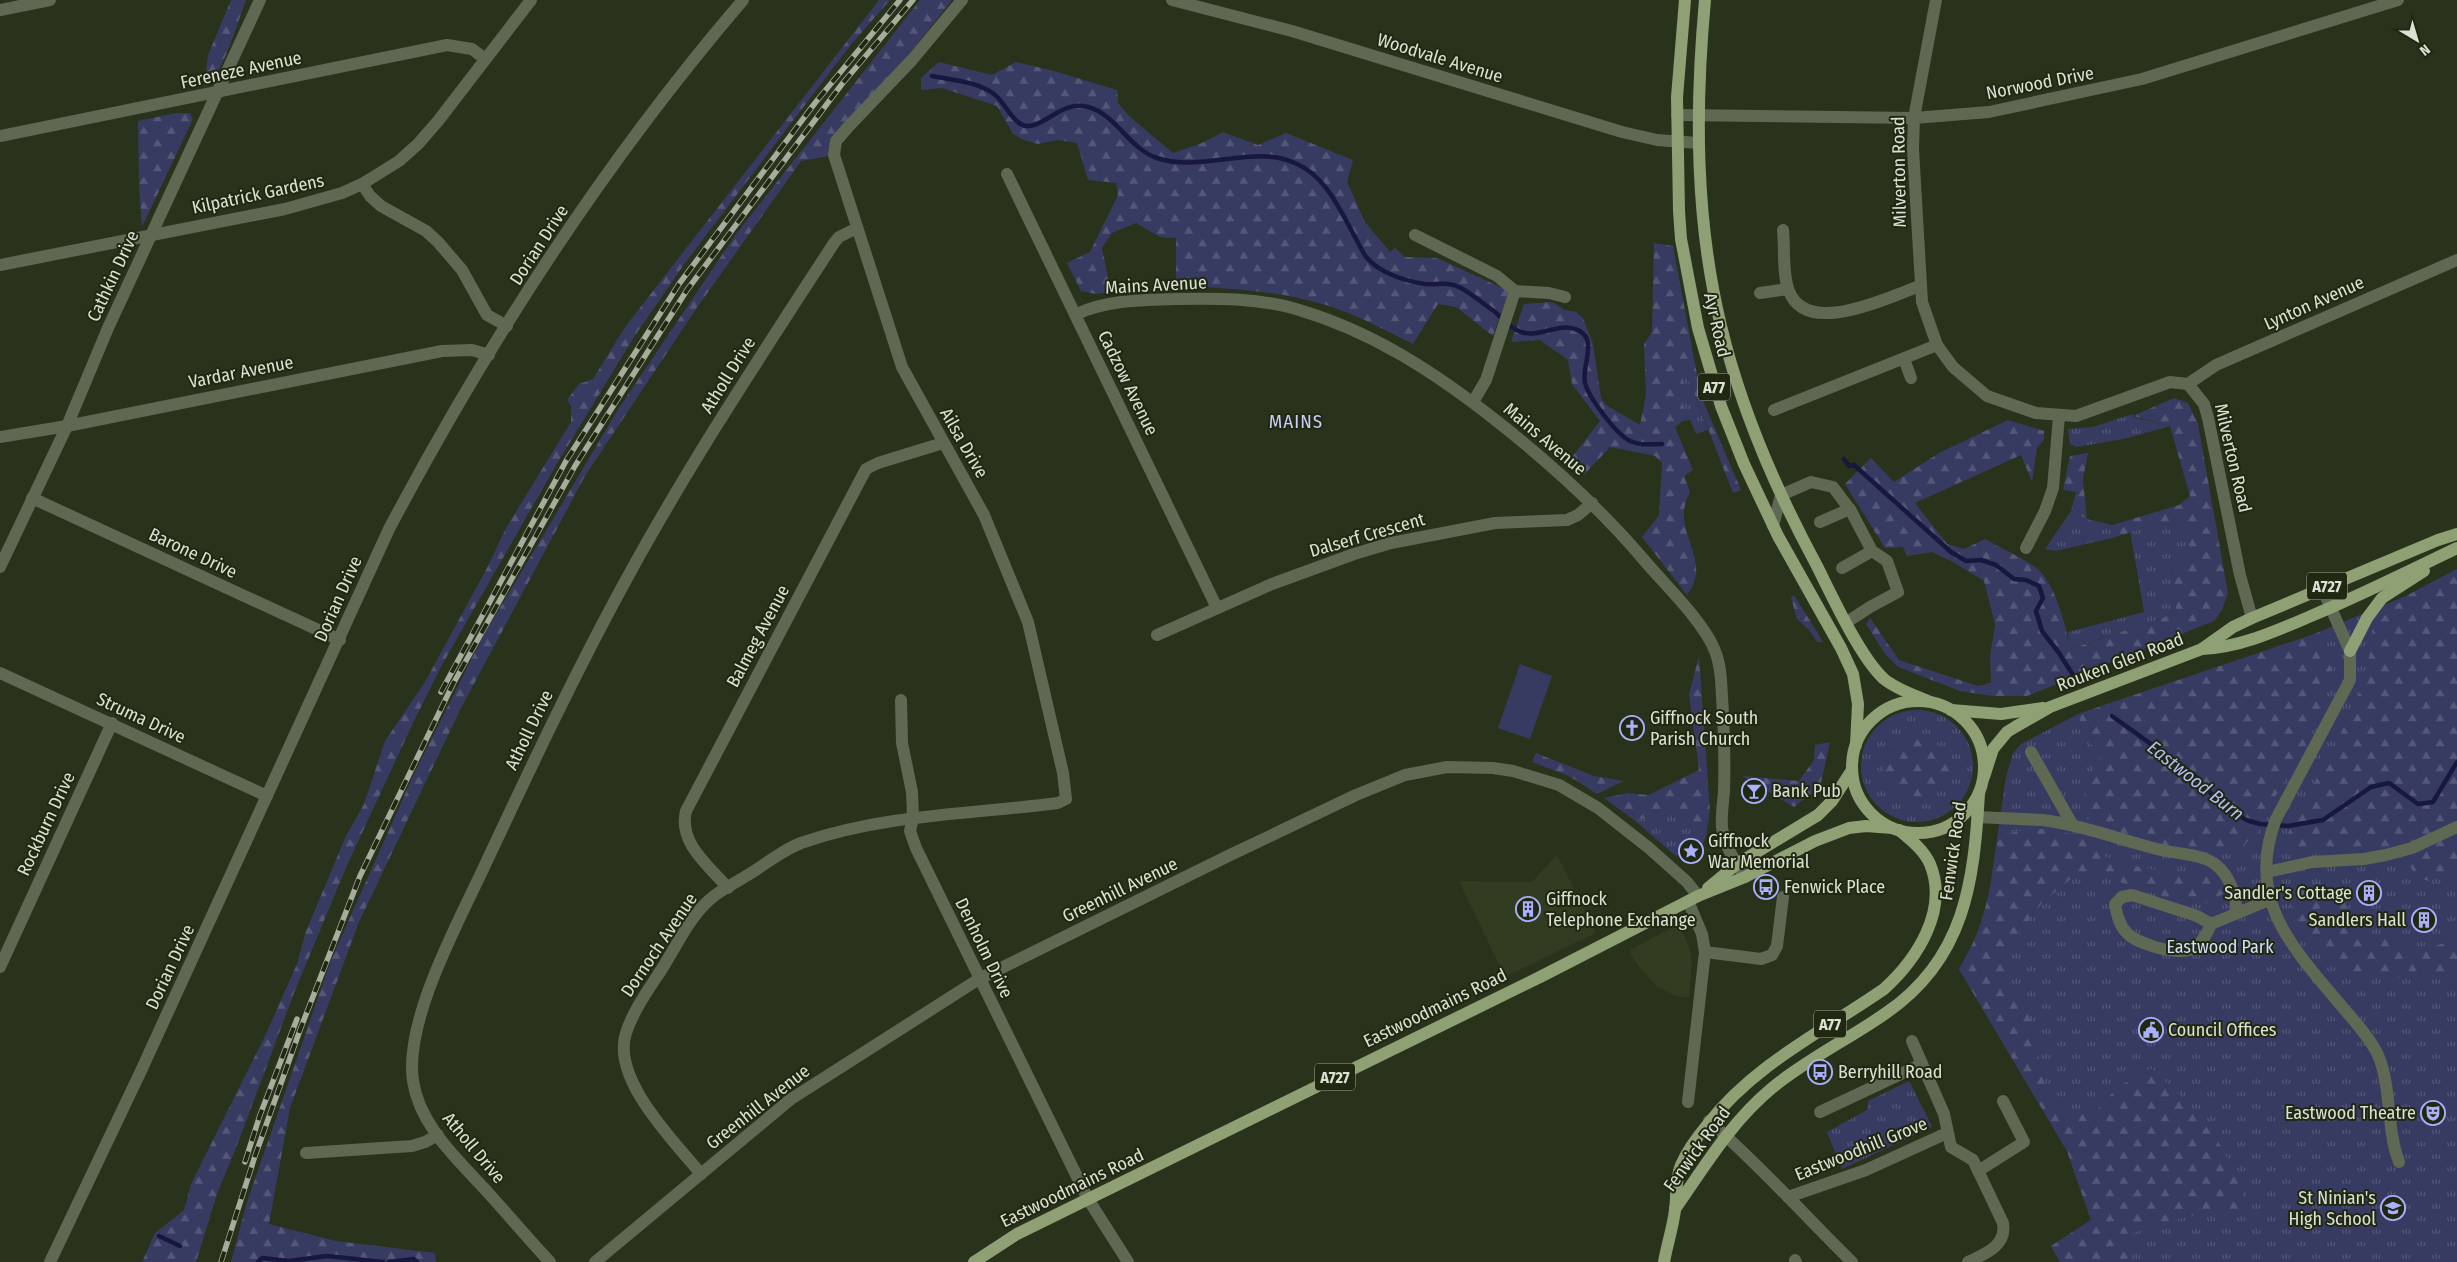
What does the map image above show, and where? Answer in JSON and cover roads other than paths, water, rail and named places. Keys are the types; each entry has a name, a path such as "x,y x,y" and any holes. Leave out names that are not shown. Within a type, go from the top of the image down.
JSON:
{"main road":[{"name":"Ayr Road","path":"1685,0 1677,115 1677,142 1681,239 1698,328 1721,406 1773,526 1853,674 1858,704 1856,745"},
{"name":"Ayr Road","path":"1705,0 1698,79 1700,115 1698,143 1705,237 1721,326 1738,388 1781,495 1847,622 1872,664 1884,678 1928,702"},
{"name":"Rouken Glen Road","path":"1984,777 1993,749 2000,739 2007,732 2050,707 2202,649 2233,627 2252,618 2438,540 2457,534"},
{"name":"Rouken Glen Road","path":"2202,649 2222,648 2248,641 2332,607 2457,548"},
{"path":"2350,652 2368,618 2382,598 2457,548"},
{"path":"1928,702 1952,710 1965,720 1978,737 1983,754 1984,777 1979,793 1963,815 1948,826 1928,832 1895,829 1879,820 1863,804 1854,785 1852,770 1856,745 1865,727 1880,713 1901,703 1928,702"},
{"name":"Rouken Glen Road","path":"1952,710 2001,714 2050,707"},
{"name":"Eastwoodmains Road","path":"1693,898 1737,864 1818,816 1832,801 1852,770"},
{"name":"Fenwick Road","path":"1676,1209 1725,1135 1754,1104 1773,1087 1897,1005 1914,991 1936,966 1952,939 1962,916 1969,889 1979,793"},
{"name":"Eastwoodmains Road","path":"974,1262 1016,1234 1542,976 1693,898 1745,877 1836,832 1866,826 1895,829"},
{"name":"Fenwick Road","path":"1664,1262 1676,1209 1675,1192 1681,1164 1709,1122 1738,1089 1767,1065 1884,989 1896,978 1918,950 1929,928 1935,903 1933,876 1924,855 1895,829"}],"street":[{"path":"0,10 50,0"},
{"name":"Cathkin Drive","path":"0,567 67,426 260,0"},
{"name":"Kilpatrick Gardens","path":"0,265 285,209 342,193 362,184 399,161 418,144 438,122 531,0"},
{"name":"Dorian Drive","path":"50,1262 140,1073 340,640 389,529 430,452 507,326 604,180 678,80 742,0"},
{"name":"Ailsa Drive","path":"913,818 1058,803 1066,799 1067,794 1028,622 984,515 902,368 837,171 834,155 836,141 917,54 962,0"},
{"name":"Woodvale Avenue","path":"1172,0 1292,31 1622,132 1677,142 1698,143"},
{"name":"Milverton Road","path":"1936,0 1914,118 1913,149 1920,286 1922,302 1937,345 1953,367 1987,396 2036,413 2076,416 2170,382 2188,384 2204,404 2208,418 2240,575 2252,618"},
{"name":"Norwood Drive","path":"1677,115 1914,118 1989,112 2116,85 2372,4 2398,0"},
{"name":"Fereneze Avenue","path":"0,136 447,45 472,49 485,59"},
{"name":"Cadzow Avenue","path":"1007,174 1217,608"},
{"path":"362,184 370,196 381,206 426,231 438,242 462,270 488,316 507,326"},
{"name":"Atholl Drive","path":"550,1262 450,1152 425,1115 416,1094 411,1061 413,1045 427,998 481,874 563,701 659,521 750,371 834,243 840,237 857,228"},
{"path":"1783,230 1788,289 1794,301 1820,314 1843,312 1920,286"},
{"path":"1415,235 1497,276 1515,291 1549,293 1564,297"},
{"name":"Lynton Avenue","path":"2188,384 2216,365 2457,260"},
{"path":"1760,293 1788,289"},
{"path":"1473,402 1486,380 1515,291"},
{"name":"Mains Avenue","path":"1076,314 1090,308 1156,300 1210,299 1270,303 1311,315 1390,348 1427,369 1473,402 1548,461 1592,503 1691,615 1716,653 1720,671 1725,738 1722,827 1730,852 1745,877"},
{"path":"1774,410 1937,345"},
{"name":"Vardar Avenue","path":"0,437 67,426 442,351 472,350 489,355"},
{"path":"1904,358 1911,378"},
{"path":"2026,548 2045,511 2053,488 2059,416"},
{"name":"Balmeg Avenue","path":"728,888 693,848 685,834 683,822 686,811 866,469 878,462 943,443"},
{"path":"1773,526 1781,495 1811,482 1833,487 1850,509 1872,550 1887,561 1898,592 1870,606 1847,622"},
{"name":"Barone Drive","path":"32,498 340,640"},
{"name":"Dalserf Crescent","path":"1157,635 1316,566 1391,543 1494,523 1567,520 1578,515 1592,503"},
{"path":"1820,522 1850,509"},
{"path":"1842,568 1872,550"},
{"path":"2322,588 2332,607 2350,652 2350,680 2276,819 2267,842 2269,900 2298,954 2361,1030 2377,1054 2383,1071 2392,1143 2399,1162"},
{"name":"Struma Drive","path":"0,673 267,796"},
{"name":"Denholm Drive","path":"901,700 902,743 912,792 913,818 910,831 916,848 1088,1199 1128,1262"},
{"name":"Rockburn Drive","path":"0,967 112,723"},
{"path":"2031,752 2068,813 2072,824"},
{"name":"Greenhill Avenue","path":"595,1262 791,1099 980,979 1228,856 1370,789 1405,775 1447,766 1493,768 1513,771 1552,783 1577,794 1649,848 1687,882 1693,898"},
{"path":"1977,817 2042,820 2072,824 2120,840 2208,860 2224,873 2237,900 2236,913"},
{"name":"Dornoch Avenue","path":"701,1174 635,1089 628,1071 623,1049 626,1033 634,1014 687,929 713,896 779,854 802,843 852,828 913,818"},
{"path":"2267,872 2312,862 2364,859 2386,855 2412,848 2457,828"},
{"path":"2211,924 2189,913 2132,895 2122,897 2114,904 2117,916 2128,935 2146,944 2184,953 2198,946 2206,936 2211,924 2269,900"},
{"path":"1705,952 1761,959 1772,955 1777,946 1783,897"},
{"path":"1688,1102 1705,952 1693,898"},
{"name":"Eastwoodhill Grove","path":"1912,1041 1944,1114 1950,1147 1973,1160 2003,1223 2004,1230 1996,1247 1968,1262"},
{"path":"1820,1112 1922,1064"},
{"path":"1978,1171 2024,1142 2003,1102"},
{"path":"1709,1122 1757,1164 1852,1262"},
{"name":"Eastwoodhill Grove","path":"1788,1197 1866,1170 1947,1134"},
{"path":"306,1153 412,1146 438,1135"}],"waterway":[{"name":"Eastwood Burn","path":"932,76 964,82 988,90 998,98 1017,122 1027,126 1034,125 1070,107 1088,107 1107,117 1138,147 1157,158 1174,162 1192,162 1263,156 1295,163 1306,169 1324,185 1338,205 1365,256 1379,268 1393,276 1409,281 1425,284 1447,284 1461,288 1495,312 1517,331 1535,333 1569,328 1582,333 1587,338 1588,345 1584,376 1585,383 1597,406 1611,424 1630,441 1642,444 1662,444"},
{"name":"Eastwood Burn","path":"1844,459 1849,466 1854,465 1951,552 1966,561 1981,560 1996,565 2014,579 2026,580 2039,586 2043,598 2036,611 2042,631 2073,675"},
{"name":"Eastwood Burn","path":"2112,716 2194,775 2217,800 2246,820 2260,824 2288,826 2323,820 2371,787 2389,783 2418,804 2433,802 2457,762"},
{"path":"159,1236 180,1246"},
{"path":"258,1262 262,1258 289,1261 327,1256 383,1262"},
{"path":"389,1262 414,1259 417,1262"}],"railway":[{"path":"441,692 566,461 679,284 815,103 900,0"},
{"path":"221,1262 255,1156 300,1030 360,876 453,684 575,466 687,290 842,84 913,0"},
{"path":"245,1162 260,1115 297,1019"}],"place":[{"name":"Giffnock South Parish Church","path":"1632,728"},
{"name":"Bank Pub","path":"1754,791"},
{"name":"Giffnock War Memorial","path":"1691,851"},
{"name":"Fenwick Place","path":"1766,887"},
{"name":"Sandler's Cottage","path":"2369,893"},
{"name":"Giffnock Telephone Exchange","path":"1528,909"},
{"name":"Sandlers Hall","path":"2424,920"},
{"name":"Council Offices","path":"2151,1030"},
{"name":"Berryhill Road","path":"1820,1072"},
{"name":"Eastwood Theatre","path":"2433,1113"},
{"name":"St Ninian's High School","path":"2393,1208"}],"district":[{"name":"MAINS","path":"1296,421"}],"park label":[{"name":"Eastwood Park","path":"2220,947"}]}
